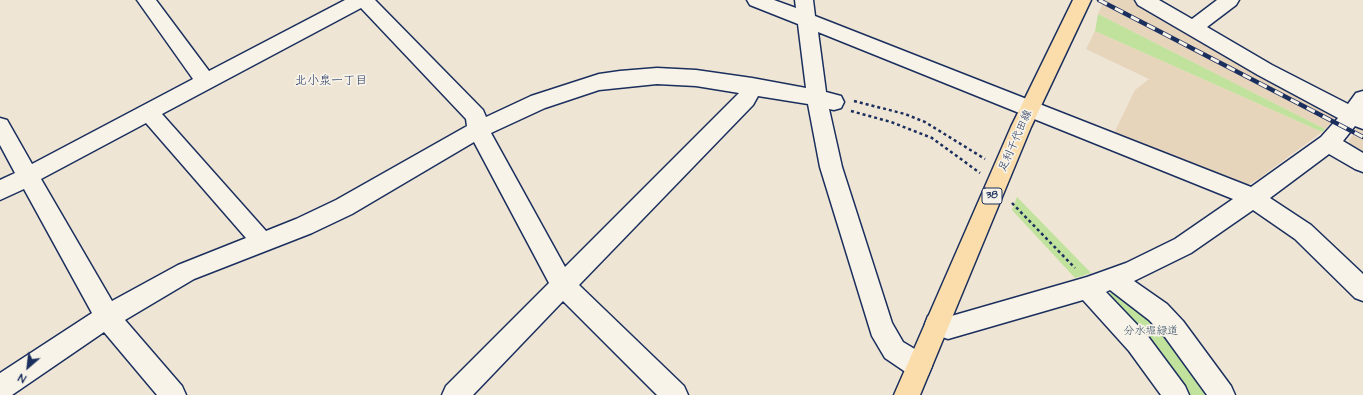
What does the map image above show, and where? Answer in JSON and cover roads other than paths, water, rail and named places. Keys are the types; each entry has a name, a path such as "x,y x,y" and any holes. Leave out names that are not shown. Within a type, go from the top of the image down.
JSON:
{"main road":[{"name":"足利千代田線","path":"907,395 1021,127 1082,0"}],"street":[{"path":"146,0 206,82"},
{"path":"0,191 360,0"},
{"path":"364,0 476,116 478,130 563,285 675,395"},
{"path":"756,0 1030,110 1232,188 1253,198 1303,232 1354,274 1363,290"},
{"path":"804,0 825,100 831,167 881,328 894,350 919,366"},
{"path":"937,324 948,328 1082,279 1113,279 1183,246 1253,198 1328,143 1359,112 1265,70 1144,0"},
{"path":"1193,28 1230,0"},
{"path":"0,388 89,328 186,272 304,226 344,207 478,130 538,102 599,82 620,78 657,76 696,78 752,86 825,100"},
{"path":"455,395 746,99 752,86"},
{"path":"148,112 256,234 260,242"},
{"path":"0,126 108,318 173,395"},
{"path":"1328,143 1363,163"},
{"path":"1082,279 1138,344 1176,395"},
{"path":"1113,279 1158,312 1174,329 1222,395"}],"railway":[{"path":"1099,0 1363,137"}],"district":[{"name":"北小泉一丁目","path":"331,81"}],"park label":[{"name":"分水堀緑道","path":"1151,332"}]}
